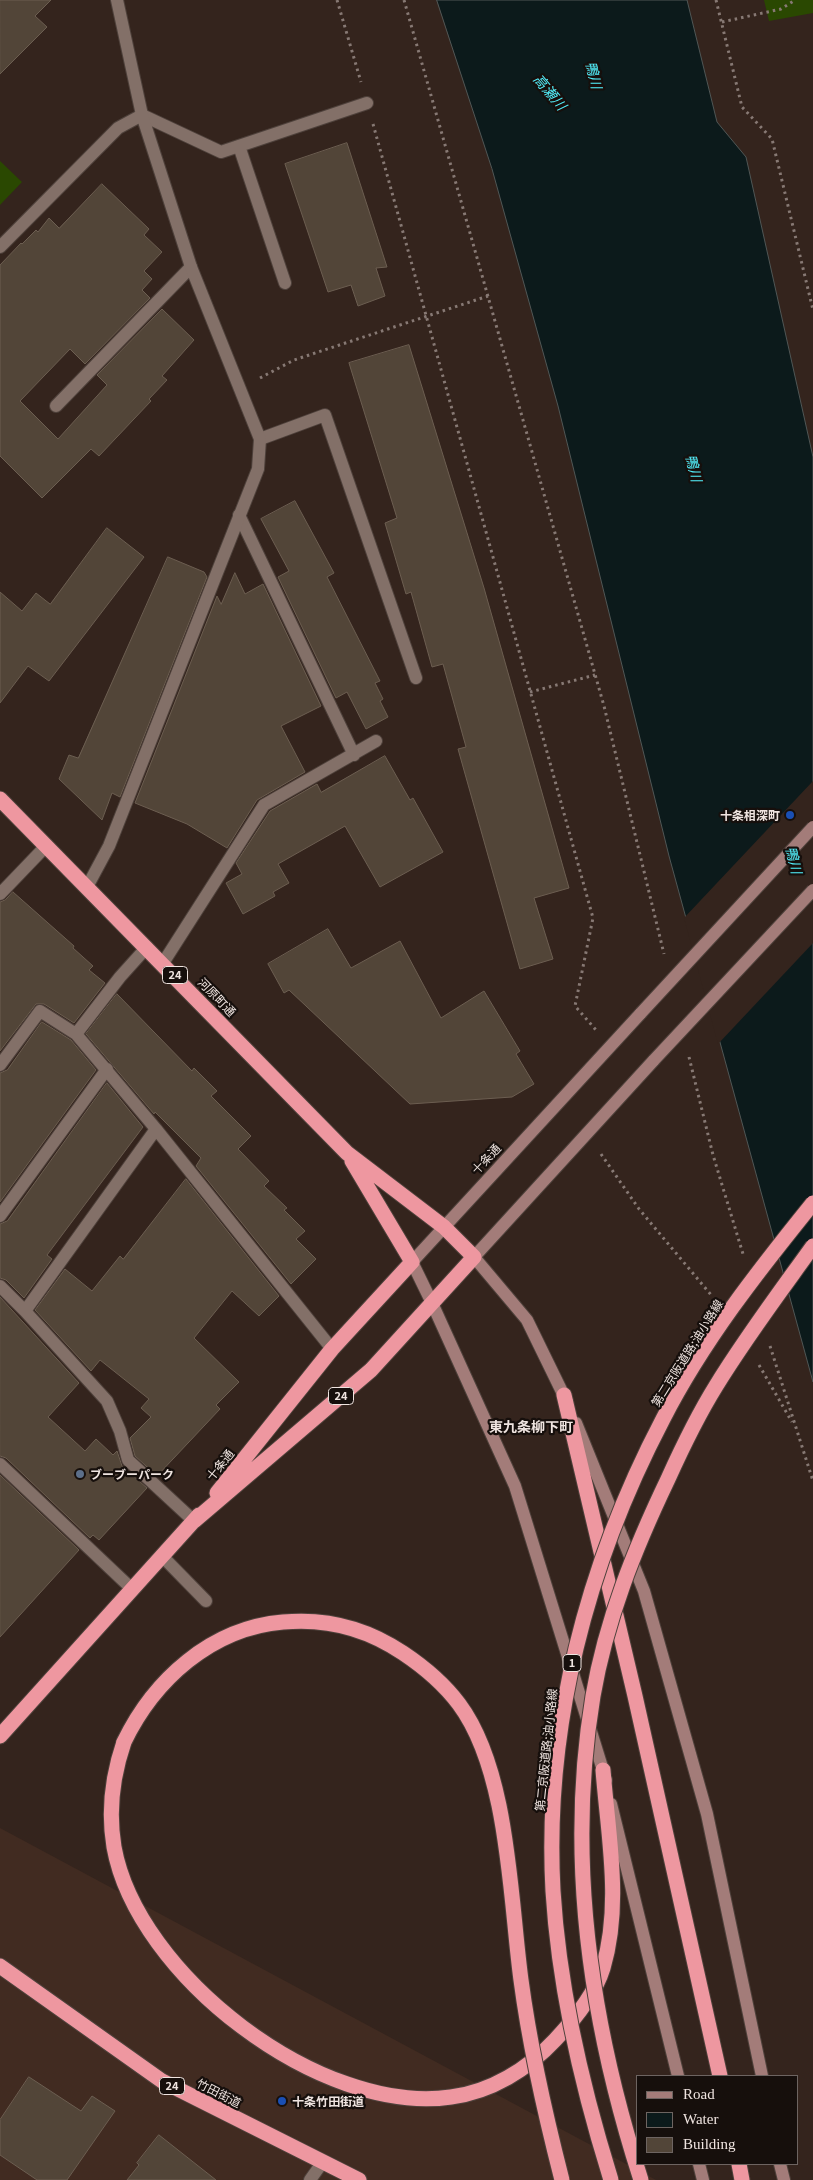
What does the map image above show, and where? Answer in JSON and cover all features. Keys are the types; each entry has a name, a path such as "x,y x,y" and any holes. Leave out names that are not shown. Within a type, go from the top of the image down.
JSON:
{"highway":[{"name":"河原町通","path":"0,798 347,1153 444,1227"},
{"name":"河原町通","path":"347,1153 412,1262"},
{"name":"第二京阪道路;油小路線","path":"611,2180 579,2062 562,1970 553,1890 553,1805 562,1718 577,1639 603,1553 629,1486 664,1417 701,1354 740,1297 813,1203"},
{"name":"24","path":"444,1227 474,1257"},
{"name":"1","path":"641,2180 627,2138 607,2056 591,1972 584,1899 582,1822 585,1755 593,1695 606,1639 623,1582 647,1521 679,1455 715,1387 758,1322 813,1246"},
{"name":"十条通","path":"194,1521 371,1370 474,1257"},
{"name":"十条通","path":"0,1736 194,1521 332,1349 412,1262"},
{"path":"564,1395 636,1696 720,2075"},
{"path":"562,2180 534,2062 521,1980 502,1825 496,1795 483,1750 473,1726 460,1705 445,1687 410,1658 370,1634 347,1626 324,1622 281,1622 239,1632 199,1652 181,1666 148,1700 134,1721 124,1742 117,1763 112,1791 111,1820 114,1849 134,1902 169,1957 217,2007 272,2049 303,2066 336,2080 369,2090 424,2099 451,2097 479,2090 525,2067 544,2052 561,2034 592,1991 602,1970 612,1919 612,1893 603,1770"},
{"name":"竹田街道","path":"0,1966 162,2081 359,2180"},
{"path":"739,2165 742,2180"}],"street":[{"path":"87,886 109,846 258,469 260,439 191,267 142,115 117,0"},
{"path":"142,115 221,152 367,103"},
{"path":"0,247 118,128 142,115"},
{"path":"239,146 285,283"},
{"path":"56,406 191,267"},
{"path":"260,439 325,415 416,678"},
{"path":"239,515 354,755"},
{"path":"163,963 264,805 376,741"},
{"name":"十条通","path":"412,1262 609,1046 813,827"},
{"path":"0,894 47,845"},
{"name":"十条通","path":"474,1257 813,890"},
{"path":"76,1034 147,947"},
{"path":"0,1066 40,1011 76,1034 156,1129 332,1349"},
{"path":"0,1216 107,1070"},
{"path":"26,1311 156,1129"},
{"path":"474,1257 527,1320 564,1395 644,1591 708,1814 762,2075"},
{"path":"412,1262 514,1486 603,1770 678,2075"},
{"path":"0,1286 26,1311 108,1401 120,1431 128,1460 194,1521"},
{"path":"0,1464 132,1589"},
{"path":"162,1556 206,1601"},
{"path":"310,2180 322,2163"},
{"path":"699,2165 703,2180"},
{"path":"780,2165 784,2180"}],"path":[{"path":"338,0 593,918 575,1006 609,1046"},
{"path":"404,0 595,675 666,964"},
{"path":"716,0 742,107 772,139 813,310"},
{"path":"722,22 756,12 780,8 795,0"},
{"path":"239,388 294,360 488,296"},
{"path":"530,692 595,675"},
{"path":"688,1050 713,1155 744,1258"},
{"path":"601,1154 639,1209 716,1300"},
{"path":"770,1343 813,1481"},
{"path":"758,1363 795,1428"}],"shaded area":[{"path":"0,1828 656,2180 0,2180"}],"green space":[{"path":"764,0 813,0 813,13 769,21"},
{"path":"0,161 22,182 0,205"}],"water":[{"path":"437,0 687,0 717,122 746,157 813,457 813,1382 669,856 558,406 492,169"}],"pier":[{"path":"813,781 813,943 718,1044 684,918"}],"building":[{"path":"0,0 51,0 35,16 47,27 0,74"},
{"path":"347,143 387,267 376,268 385,296 358,306 351,285 328,292 285,164"},
{"path":"102,184 149,229 144,235 162,252 144,271 152,279 142,290 150,298 85,364 70,349 20,401 58,439 107,385 97,375 162,309 194,340 162,376 167,380 149,399 151,401 99,456 91,449 42,498 0,456 0,265 21,243 36,230 38,232 49,218 59,228"},
{"path":"409,345 484,588 569,888 534,898 553,959 520,969 458,749 466,747 443,664 432,667 411,592 406,594 385,523 397,518 349,363"},
{"path":"295,501 334,573 327,577 380,681 375,683 383,699 380,701 388,717 366,729 347,692 336,698 278,577 289,571 261,519"},
{"path":"107,528 144,557 49,681 28,666 0,703 0,592 22,611 36,593 50,604"},
{"path":"168,557 204,572 207,577 120,797 112,793 102,820 59,779 69,755 78,758"},
{"path":"235,573 245,594 263,584 321,706 281,726 305,772 257,800 227,848 187,824 135,803 217,596 221,604"},
{"path":"385,756 410,800 413,798 443,852 380,887 345,826 278,864 289,883 273,892 275,896 243,914 226,883 242,874 236,863 270,811 317,784 321,792"},
{"path":"13,892 74,946 73,948 93,966 89,970 105,983 74,1023 44,1004 36,1004 0,1051 0,902"},
{"path":"328,929 351,968 400,941 441,1018 484,991 520,1051 516,1054 534,1084 512,1097 410,1104 289,990 284,993 268,964"},
{"path":"117,994 192,1071 194,1068 217,1091 211,1096 251,1136 238,1149 269,1181 264,1186 287,1208 284,1210 305,1231 296,1239 316,1259 291,1284 196,1166 201,1158 155,1112 154,1114 86,1034"},
{"path":"42,1022 71,1040 96,1070 0,1202 0,1073 7,1070"},
{"path":"107,1083 143,1127 47,1255 52,1259 24,1298 6,1280 0,1278 0,1224 7,1221"},
{"path":"186,1179 279,1296 259,1316 232,1291 194,1338 239,1382 216,1405 220,1409 157,1476 135,1456 130,1438 151,1417 141,1408 149,1399 100,1360 91,1371 35,1310 65,1269 92,1291 120,1256 123,1259"},
{"path":"0,1297 79,1383 48,1417 85,1451 96,1439 113,1455 117,1451 122,1466 147,1488 99,1540 93,1535 90,1538 6,1458 0,1456"},
{"path":"0,1475 79,1550 0,1637"},
{"path":"29,2077 81,2111 92,2096 115,2111 67,2180 37,2180 0,2155 0,2120"},
{"path":"159,2135 216,2180 127,2180 139,2165 137,2163"}],"place":[{"name":"十条相深町","path":"790,815"},
{"name":"ブーブーパーク","path":"80,1474"},
{"name":"十条竹田街道","path":"282,2101"}],"district":[{"name":"東九条柳下町","path":"531,1427"}],"water label":[{"name":"鴨川","path":"594,75"},
{"name":"高瀬川","path":"550,92"},
{"name":"鴨川","path":"694,468"},
{"name":"鴨川","path":"794,860"}]}
